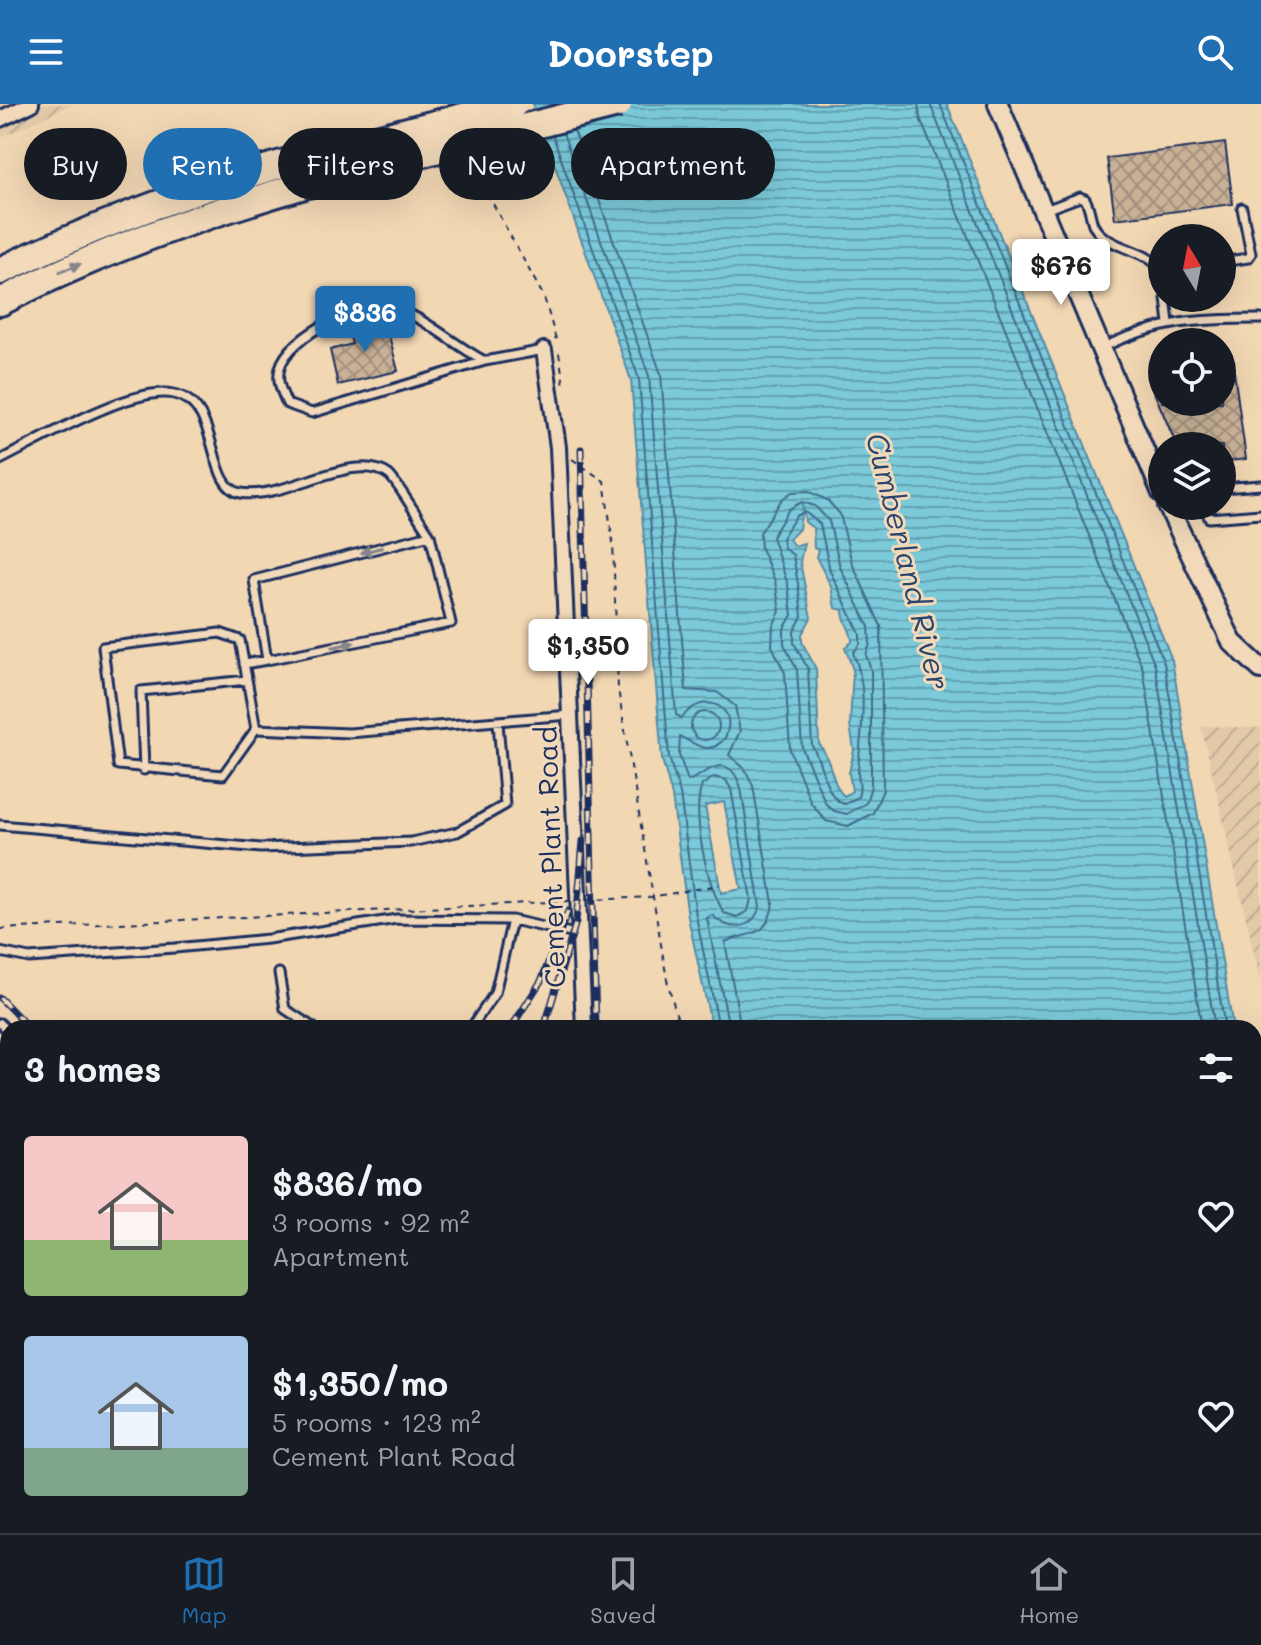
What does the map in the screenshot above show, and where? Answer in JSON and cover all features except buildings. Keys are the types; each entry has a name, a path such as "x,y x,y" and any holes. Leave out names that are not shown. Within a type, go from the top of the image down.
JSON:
{"highway":[{"path":"423,135 514,104"},
{"path":"423,143 618,104"},
{"path":"0,271 54,245 174,198 278,163"},
{"path":"0,302 56,273 278,192"}],"street":[{"path":"998,104 1148,460"},
{"path":"0,119 23,106"},
{"name":"Cement Plant Road","path":"544,350 558,447 584,1020"},
{"path":"1175,520 1232,642 1261,669"}],"lane":[{"path":"1043,211 1080,197 1085,199 1096,231 1122,249 1148,258"},
{"path":"1236,260 1248,258 1251,254 1242,208"},
{"path":"485,361 393,307 363,309 331,322 302,339 280,366 279,384 287,404 312,413 485,361 544,350"},
{"path":"1168,312 1169,323"},
{"path":"1101,348 1143,329 1185,320 1261,319"},
{"path":"0,460 144,393 178,394 190,400 200,411 225,484 237,493 269,493 355,468 374,468 390,476 430,535 451,623 244,664"},
{"path":"1236,487 1261,485"},
{"path":"1236,516 1261,514"},
{"path":"267,660 254,580 430,535"},
{"path":"220,633 240,640 247,680 256,729 223,775 144,770 118,765 103,647 220,633"},
{"path":"144,770 141,691 247,680"},
{"path":"256,729 349,733 570,715"},
{"path":"0,825 261,848 411,842 457,832 505,805 498,723"},
{"path":"0,952 29,958 175,948 268,939 397,919 512,920 580,935"},
{"path":"476,1020 495,993 512,920"},
{"path":"279,973 285,1009 302,1020"}],"path":[{"path":"491,200 544,297 562,363 565,392"},
{"path":"570,451 582,469 595,472 604,481 613,542 618,689 667,980 678,1020"},
{"path":"0,929 651,897 719,885"}],"shaded area":[{"path":"0,104 72,104 0,138"},
{"path":"1201,726 1261,728 1261,983"}],"water":[{"name":"Cumberland River","path":"533,104 947,104 1172,660 1232,1020 710,1020 688,917 672,796 662,759 631,380 555,166 555,128 542,128","holes":["803,504 805,522 813,528 814,548 818,550 816,557 831,586 835,608 843,610 852,637 852,642 845,647 853,670 850,725 854,750 849,773 852,791 844,796 836,785 827,757 819,744 816,669 802,642 802,634 811,618 800,562 804,543 794,546 789,539 799,529","724,802 741,889 721,893 705,806"]}],"railway":[{"path":"581,449 596,1020"},
{"path":"546,1020 576,922 583,841"},
{"path":"516,1020 541,981 568,911"},
{"path":"0,998 21,1020"}]}
